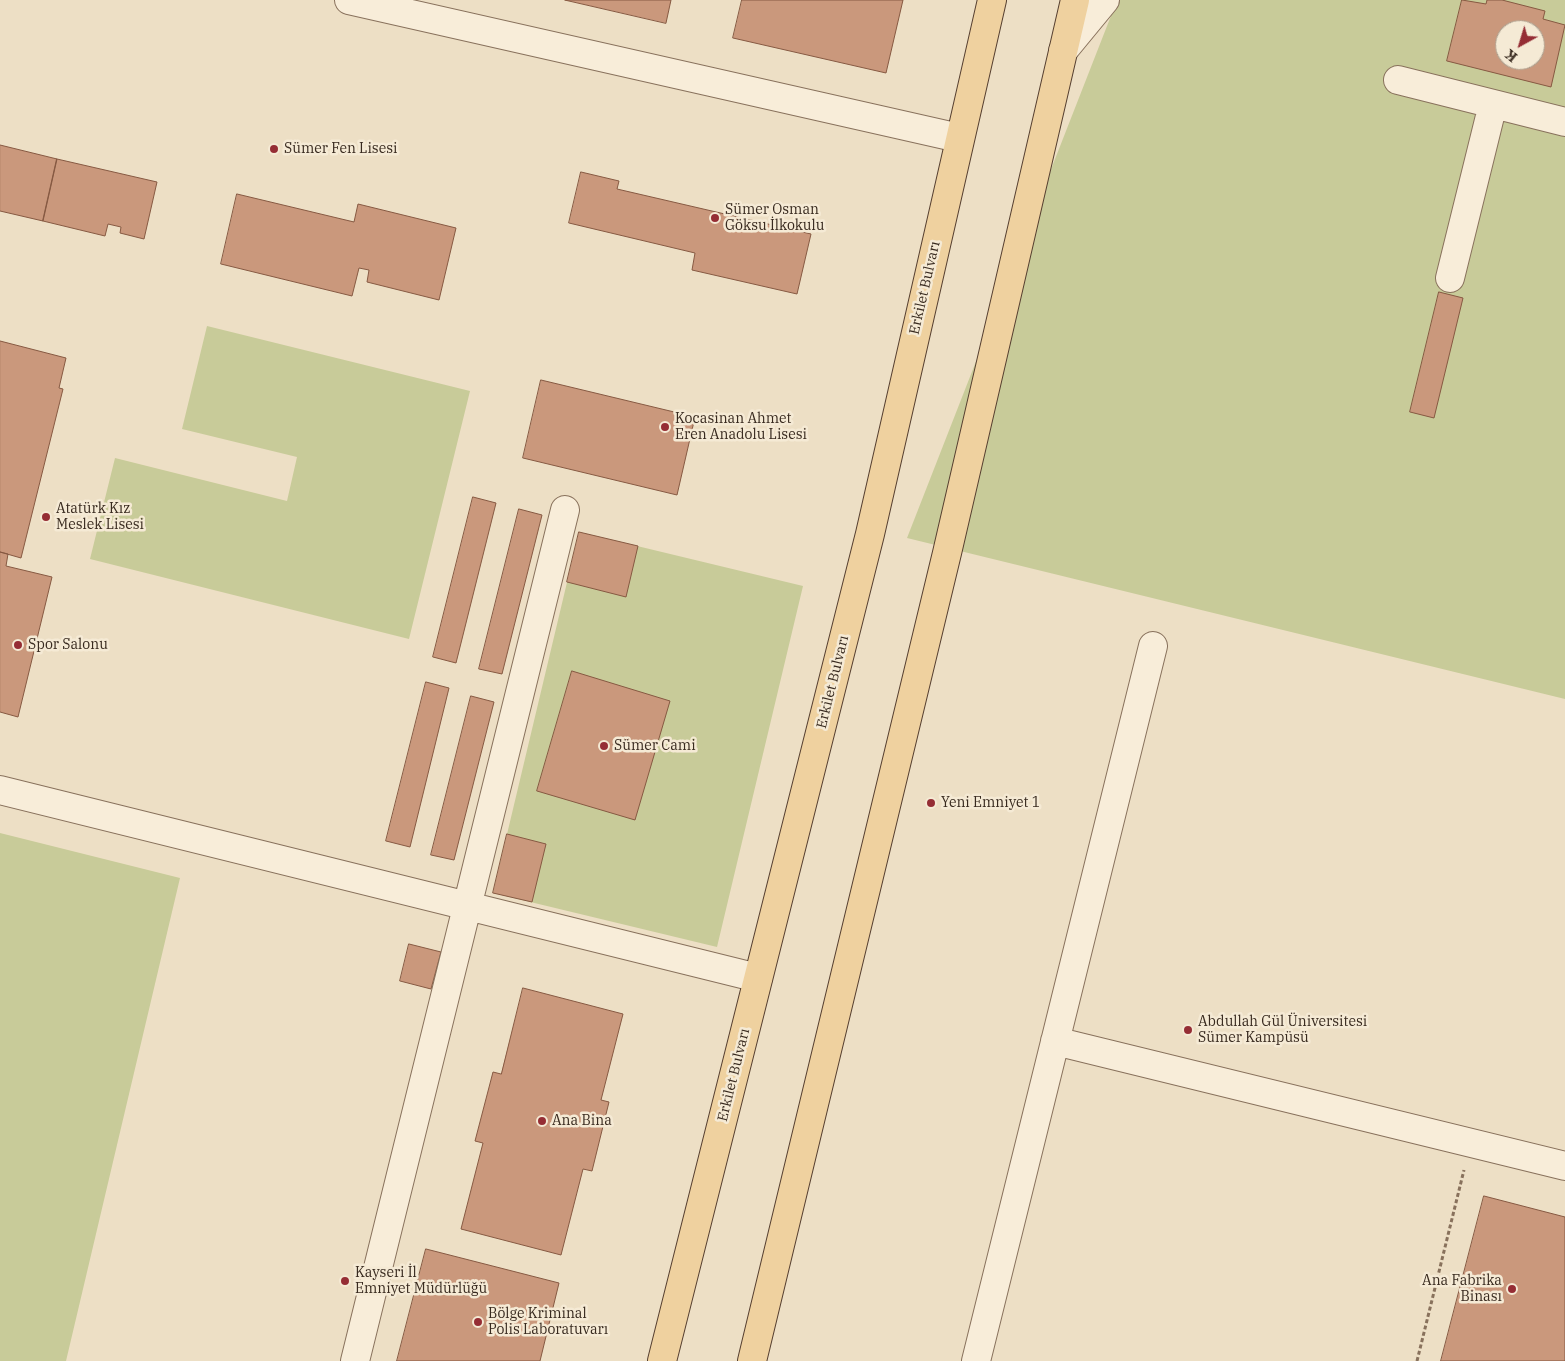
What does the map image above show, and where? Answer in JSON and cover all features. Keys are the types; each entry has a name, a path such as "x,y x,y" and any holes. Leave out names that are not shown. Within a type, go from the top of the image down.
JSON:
{"main road":[{"name":"Erkilet Bulvarı","path":"662,1361 870,534 992,0"},
{"path":"752,1361 852,951 1075,0"}],"street":[{"path":"349,0 959,138"},
{"path":"1064,52 1105,0"},
{"path":"1398,80 1565,122"},
{"path":"1450,278 1493,104"},
{"path":"354,1361 564,510"},
{"path":"976,1361 1153,646"},
{"path":"0,790 758,978"},
{"path":"1055,1041 1565,1166"}],"path":[{"path":"1417,1361 1471,1143"}],"green space":[{"path":"1120,0 1565,0 1565,699 907,538 1116,3"},
{"path":"207,326 470,391 409,639 90,559 115,458 287,501 297,457 182,429"},
{"path":"579,532 803,586 717,947 493,893"},
{"path":"0,833 180,878 66,1361 0,1361"}],"building":[{"path":"565,0 671,0 666,23"},
{"path":"742,0 903,0 886,73 733,38"},
{"path":"1462,0 1486,4 1487,0 1502,0 1545,11 1543,19 1565,25 1551,87 1447,61"},
{"path":"0,145 57,159 43,221 0,211"},
{"path":"57,159 157,182 144,239 120,233 121,227 108,224 105,236 43,221"},
{"path":"581,172 619,181 617,189 811,234 797,294 692,270 695,253 569,223"},
{"path":"237,194 354,222 358,204 456,228 439,300 367,282 369,270 359,268 352,296 221,264"},
{"path":"1439,292 1463,298 1434,418 1410,412"},
{"path":"0,341 66,358 59,388 63,389 21,558 0,552"},
{"path":"541,380 695,417 677,495 523,458"},
{"path":"473,497 496,503 456,663 433,657"},
{"path":"519,509 542,515 502,674 479,669"},
{"path":"579,532 638,546 626,597 567,582"},
{"name":"Spor Salonu","path":"0,552 8,554 6,566 52,577 18,717 0,712"},
{"name":"Sümer Cami","path":"572,671 670,701 635,820 537,791"},
{"path":"426,682 449,688 410,847 386,841"},
{"path":"471,696 494,702 454,860 431,855"},
{"path":"507,834 546,844 532,902 493,893"},
{"path":"409,944 441,952 431,989 400,981"},
{"name":"Ana Bina","path":"523,988 623,1014 601,1100 609,1102 592,1171 583,1169 561,1255 461,1229 483,1143 475,1141 493,1072 501,1074"},
{"name":"Ana Fabrika Binası","path":"1484,1196 1565,1217 1565,1361 1441,1361"},
{"name":"Bölge Kriminal Polis Laboratuvarı","path":"426,1249 559,1283 540,1361 397,1361"}],"place":[{"name":"Sümer Fen Lisesi","path":"274,149"},
{"name":"Sümer Osman Göksu İlkokulu","path":"715,218"},
{"name":"Kocasinan Ahmet Eren Anadolu Lisesi","path":"665,427"},
{"name":"Atatürk Kız Meslek Lisesi","path":"46,517"},
{"name":"Spor Salonu","path":"18,645"},
{"name":"Sümer Cami","path":"604,746"},
{"name":"Yeni Emniyet 1","path":"931,803"},
{"name":"Abdullah Gül Üniversitesi Sümer Kampüsü","path":"1188,1030"},
{"name":"Ana Bina","path":"542,1121"},
{"name":"Kayseri İl Emniyet Müdürlüğü","path":"345,1281"},
{"name":"Ana Fabrika Binası","path":"1512,1289"},
{"name":"Bölge Kriminal Polis Laboratuvarı","path":"478,1322"}]}
